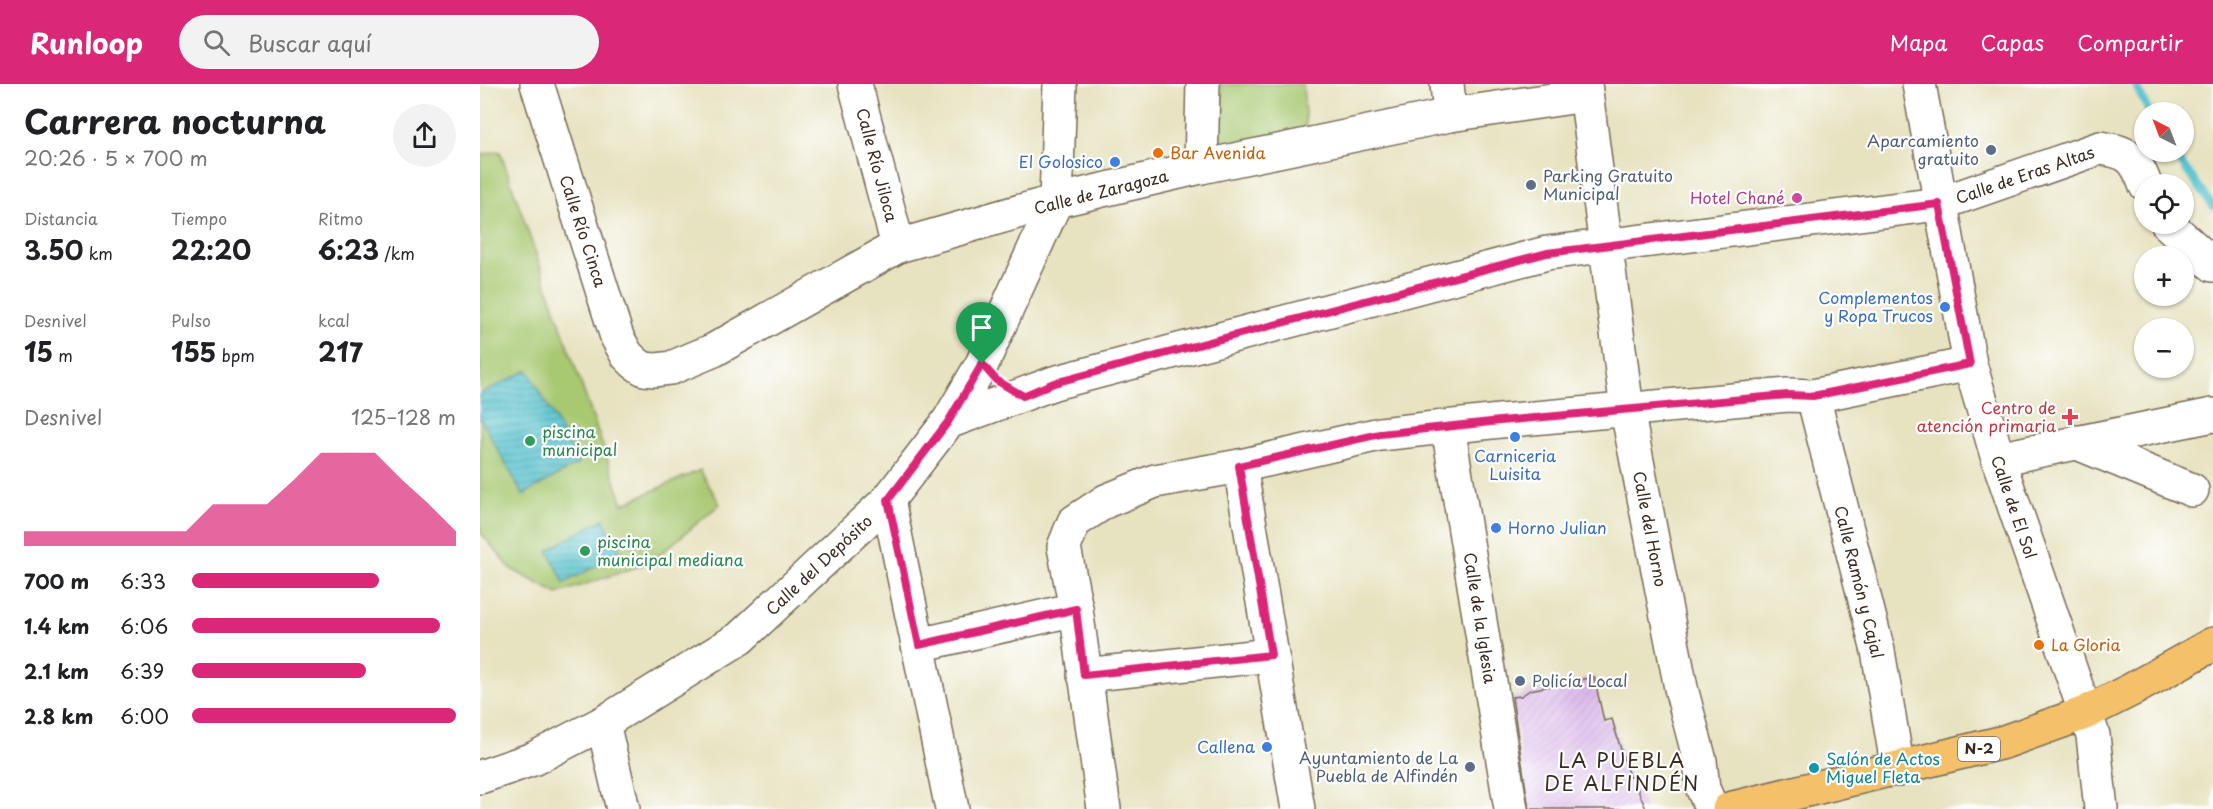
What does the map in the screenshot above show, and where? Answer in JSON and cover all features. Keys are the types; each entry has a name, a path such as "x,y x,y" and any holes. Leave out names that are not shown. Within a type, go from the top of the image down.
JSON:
{"highway":[{"name":"N-2","path":"1729,809 1898,770 2004,742 2085,713 2213,644"}],"street":[{"name":"Calle Río Cinca","path":"537,84 617,337 627,355 644,369"},
{"name":"Calle Río Jiloca","path":"855,84 898,246"},
{"path":"1056,201 1060,84"},
{"path":"1201,167 1203,84"},
{"name":"Calle de El Sol","path":"1918,84 1970,364 1998,459 2093,735 2101,809"},
{"name":"Calle de Zaragoza","path":"644,369 671,368 714,350 898,246 1056,201 1201,167 1448,99 1586,90"},
{"name":"Calle del Horno","path":"1586,90 1627,410 1681,688 1700,761 1703,789 1712,809"},
{"name":"Calle de Eras Altas","path":"948,422 1054,383 1547,253 1939,204 2100,148 2121,151 2139,166 2142,174"},
{"name":"Calle del Depósito","path":"480,777 532,759 603,723 740,638 888,500 948,422 982,364 1056,201"},
{"path":"2179,234 2213,265"},
{"path":"982,364 996,380 1023,396"},
{"path":"1104,809 1076,609 1064,547 1074,522 1106,501 1155,481 1239,466 1380,434 1788,395 1813,396 1970,364"},
{"name":"Calle Ramón y Cajal","path":"1813,396 1878,651 1898,770"},
{"path":"1998,459 2213,415"},
{"name":"Calle de la Iglesia","path":"1448,427 1511,809"},
{"path":"2075,442 2192,490"},
{"path":"1239,466 1298,809"},
{"path":"888,500 952,809"},
{"path":"919,645 1076,609"},
{"path":"1084,675 1271,655"},
{"path":"603,723 623,809"}],"green space":[{"path":"1221,84 1303,84 1306,131 1220,143"},
{"path":"500,151 623,504 700,470 720,504 651,562 557,594 511,569 480,532 480,155"}],"water":[{"name":"piscina municipal","path":"528,370 579,463 523,495 480,418 480,394"},
{"name":"piscina municipal mediana","path":"603,519 621,553 564,583 548,550"}],"building":[{"path":"1594,677 1604,721 1612,719 1629,777 1632,776 1646,809 1529,809 1512,697 1521,696 1530,690"}],"waterway":[{"path":"2135,84 2144,102"},
{"path":"2180,162 2213,206"}],"place":[{"name":"Aparcamiento gratuito","path":"1991,150"},
{"name":"Bar Avenida","path":"1158,153"},
{"name":"El Golosico","path":"1115,162"},
{"name":"Parking Gratuito Municipal","path":"1531,185"},
{"name":"Hotel Chané","path":"1797,198"},
{"name":"Complementos y Ropa Trucos","path":"1945,307"},
{"name":"Centro de atención primaria","path":"2070,417"},
{"name":"Carniceria Luisita","path":"1515,437"},
{"name":"piscina municipal","path":"530,441"},
{"name":"Horno Julian","path":"1496,528"},
{"name":"piscina municipal mediana","path":"585,551"},
{"name":"La Gloria","path":"2039,645"},
{"name":"Policía Local","path":"1520,681"},
{"name":"Callena","path":"1267,747"},
{"name":"Ayuntamiento de La Puebla de Alfindén","path":"1470,767"},
{"name":"Salón de Actos Miguel Fleta","path":"1814,768"}],"district":[{"name":"LA PUEBLA DE ALFINDÉN","path":"1622,772"}],"route":[{"path":"1939,204 1970,364 1813,396 1788,395 1380,434 1239,466 1271,655 1084,675 1076,609 919,645 888,500 948,422 982,364 996,380 1023,396 1054,383 1547,253 1939,204"}]}
